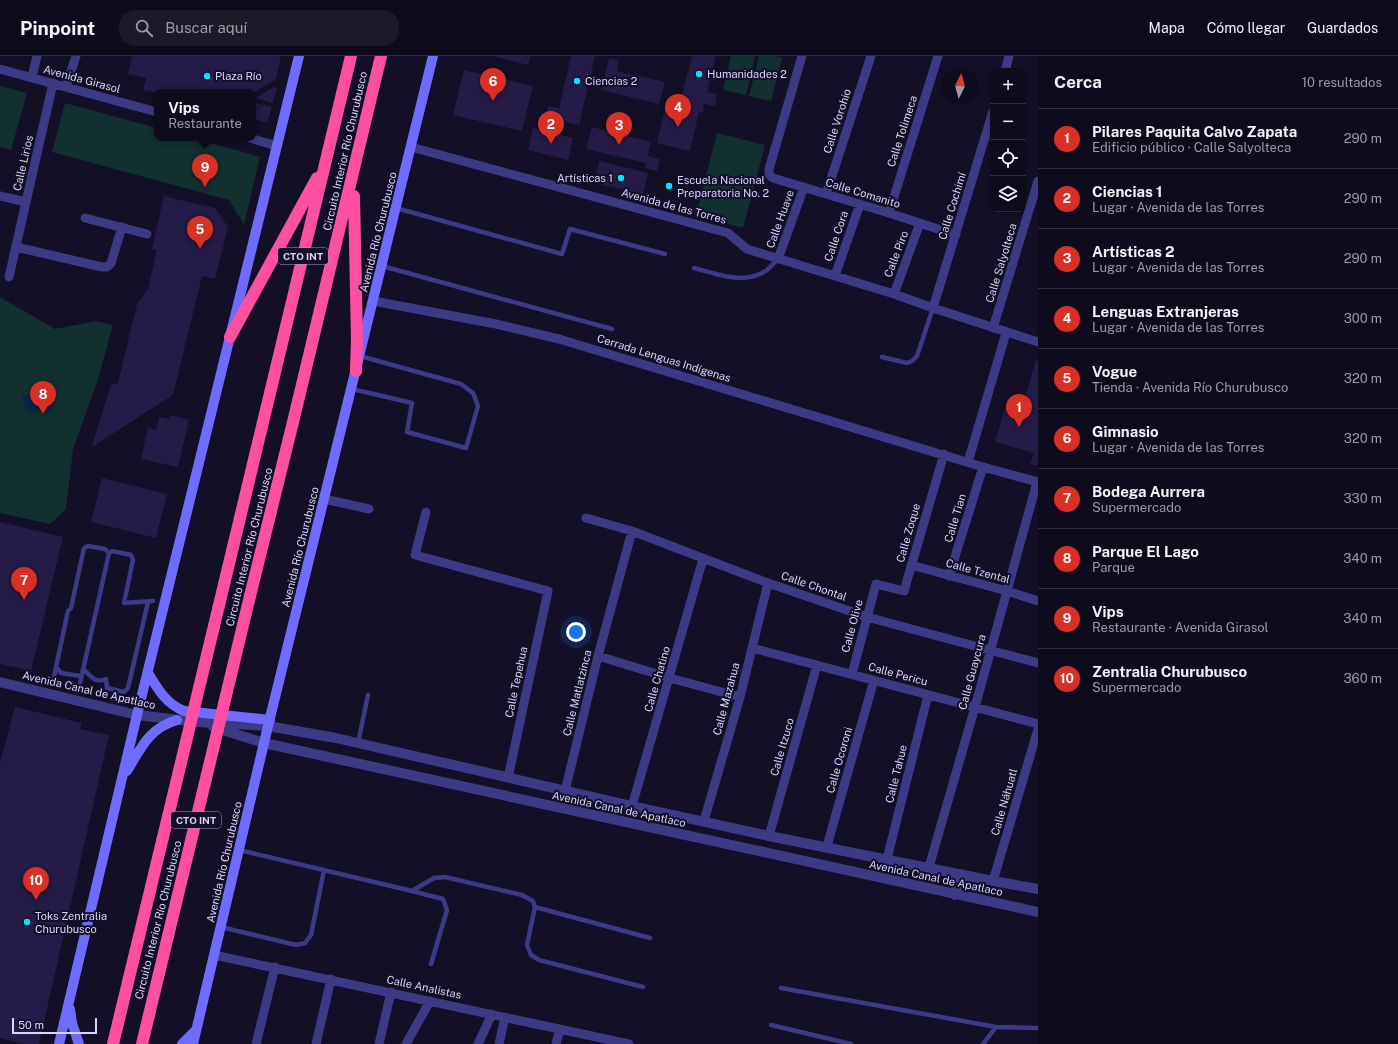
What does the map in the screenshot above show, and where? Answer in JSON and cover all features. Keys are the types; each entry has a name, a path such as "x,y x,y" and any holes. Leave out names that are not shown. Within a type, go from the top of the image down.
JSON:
{"highway":[{"name":"Circuito Interior Río Churubusco","path":"113,1044 351,56"},
{"name":"Circuito Interior Río Churubusco","path":"142,1044 381,56"},
{"path":"230,337 324,164"},
{"path":"354,170 353,212 357,339 356,371"}],"main road":[{"path":"59,1044 137,715 299,56"},
{"name":"Avenida Río Churubusco","path":"193,1044 269,723 433,56"},
{"path":"148,673 165,699 184,711 269,723"},
{"path":"122,781 142,746 152,733 166,724 177,720"},
{"path":"70,1001 72,1023 79,1044"},
{"path":"182,1044 196,1029"}],"street":[{"path":"32,77 37,56"},
{"path":"66,87 76,56"},
{"name":"Calle Comanito","path":"802,56 769,169 769,175 773,178 956,235"},
{"name":"Calle Vorohio","path":"826,194 871,56"},
{"name":"Calle Tolimeca","path":"889,213 938,56"},
{"path":"1006,68 1009,56"},
{"name":"Avenida Girasol","path":"0,69 154,111"},
{"name":"Calle Lirios","path":"9,277 53,83"},
{"name":"Calle Cochimí","path":"933,308 990,121"},
{"path":"256,140 277,146"},
{"name":"Avenida de las Torres","path":"411,147 728,233 747,249 894,294 1038,342"},
{"name":"Calle Salyolteca","path":"993,328 1038,182"},
{"name":"Calle Huave","path":"778,259 804,187"},
{"path":"0,196 26,202"},
{"name":"Calle Cora","path":"835,276 860,204"},
{"path":"85,218 147,234"},
{"name":"Calle Piro","path":"894,294 920,223"},
{"path":"16,247 107,267 111,263 122,227"},
{"name":"Cerrada Lenguas Indígenas","path":"373,302 496,324 559,338 983,467 1038,482"},
{"path":"968,462 1006,332"},
{"name":"Calle Zoque","path":"876,584 904,591 944,454"},
{"name":"Calle Tian","path":"949,576 983,467"},
{"name":"Calle Guaycura","path":"929,867 1038,482"},
{"path":"324,499 369,509"},
{"name":"Calle Tepehua","path":"426,512 415,554 548,591 508,778"},
{"name":"Calle Chontal","path":"586,518 632,531 768,583 867,617 1038,663"},
{"name":"Calle Matlatzinca","path":"565,791 598,656 632,531"},
{"name":"Calle Chatino","path":"632,806 703,559"},
{"name":"Calle Tzental","path":"911,565 1038,601"},
{"name":"Calle Mazahua","path":"704,821 740,697 768,583"},
{"name":"Calle Olive","path":"852,674 876,584"},
{"name":"Calle Pericu","path":"752,648 1038,724"},
{"path":"598,656 740,697"},
{"name":"Calle Itzuco","path":"769,836 817,665"},
{"name":"Calle Ocoroni","path":"827,846 874,680"},
{"name":"Avenida Canal de Apatlaco","path":"0,682 137,715 198,722 269,723 769,836 827,846 1038,889"},
{"name":"Calle Tahue","path":"887,859 928,695"},
{"name":"Avenida Canal de Apatlaco","path":"198,722 264,744 1038,912"},
{"name":"Calle Náhuatl","path":"993,881 1035,751 1038,729"},
{"path":"955,895 961,874"},
{"name":"Calle Analistas","path":"214,955 331,979 626,1044"},
{"path":"256,1044 275,967"},
{"path":"316,1044 331,979"},
{"path":"379,1044 391,992"},
{"path":"406,1044 430,1001"},
{"path":"478,1044 492,1014"},
{"path":"499,1044 505,1017"},
{"path":"556,1044 560,1029"}],"lane":[{"path":"396,208 562,254 570,229 665,254"},
{"path":"694,268 734,278 752,277 767,270 778,259"},
{"path":"382,266 612,329"},
{"path":"882,357 907,363 912,361 916,356 933,308"},
{"path":"352,389 412,403 407,432 466,448 478,406 473,393 461,384 360,356"},
{"path":"53,682 68,611 72,608 84,548 88,546 105,549 109,553"},
{"path":"83,669 96,681 100,682 106,680 107,688 124,692 128,688 151,601 124,603 133,560 131,555 112,551 109,553"},
{"path":"79,688 109,553"},
{"path":"56,667 61,673 81,676"},
{"path":"358,743 368,695"},
{"path":"239,850 443,899 447,910 432,964"},
{"path":"220,927 296,945 305,943 311,935 324,870"},
{"path":"412,891 434,878 445,877 522,895 533,901 535,907 527,945 531,955 539,960 643,987"},
{"path":"535,907 650,938"},
{"path":"781,988 996,1027 1038,1028"},
{"path":"771,1025 851,1044"},
{"path":"983,1044 996,1027"}],"green space":[{"path":"731,56 755,56 746,95 723,90"},
{"path":"759,56 773,56 782,58 771,101 749,96"},
{"path":"0,86 27,93 11,150 0,147"},
{"path":"65,103 154,127 154,141 204,141 260,157 244,225 229,200 52,152"},
{"path":"717,133 765,145 743,228 696,216"},
{"path":"0,297 55,329 96,321 113,325 98,379 73,449 66,509 50,524 0,513"}],"water":[{"path":"49,391 54,402 50,413 40,409 33,413 25,410 22,396"}],"building":[{"name":"Plaza Río","path":"132,56 281,56 276,79 256,91 256,89 154,89 154,92 143,90 146,78 128,74"},
{"path":"493,56 530,56 528,65"},
{"name":"Ciencias 2","path":"571,56 595,56 579,125 545,117 548,106 559,108"},
{"path":"692,56 716,56 707,92 717,94 715,106 704,104 703,112 699,112 690,151 657,143 666,104 679,107"},
{"path":"609,58 619,60 617,71 665,82 659,104 601,90"},
{"path":"464,70 533,86 522,131 453,115"},
{"path":"274,87 277,88 273,103 256,98"},
{"path":"256,103 272,107 267,123 256,120"},
{"path":"592,127 651,142 648,156 660,159 657,171 645,168 646,163 586,149"},
{"path":"533,128 573,138 568,160 528,150"},
{"name":"Artísticas 1","path":"599,161 648,173 643,194 594,183"},
{"path":"164,196 215,208 228,227 215,279 202,276 173,395 95,445 92,445 111,385 118,383 137,304 148,289 157,250 152,249"},
{"path":"1036,360 1038,361 1037,466 1030,464 1034,453 995,442 1005,408 1021,412"},
{"path":"170,415 189,420 178,467 141,459 148,428 156,430 159,417 169,419"},
{"path":"102,478 167,494 156,538 91,522"},
{"path":"0,522 63,537 31,671 0,664"},
{"path":"15,707 82,723 80,729 109,735 39,1044 25,1044 0,1038 0,763"}],"place":[{"name":"Humanidades 2","path":"699,74"},
{"name":"Plaza Río","path":"207,76"},
{"name":"Ciencias 2","path":"577,81"},
{"name":"Gimnasio","path":"493,101"},
{"name":"Lenguas Extranjeras","path":"678,127"},
{"name":"Ciencias 1","path":"551,144"},
{"name":"Artísticas 2","path":"619,145"},
{"name":"Artísticas 1","path":"621,178"},
{"name":"Escuela Nacional Preparatoria No. 2","path":"669,186"},
{"name":"Vips","path":"205,187"},
{"name":"Vogue","path":"200,249"},
{"name":"Parque El Lago","path":"43,414"},
{"name":"Pilares Paquita Calvo Zapata","path":"1019,427"},
{"name":"Bodega Aurrera","path":"24,600"},
{"name":"Zentralia Churubusco","path":"36,900"},
{"name":"Toks Zentralia Churubusco","path":"27,922"}]}
